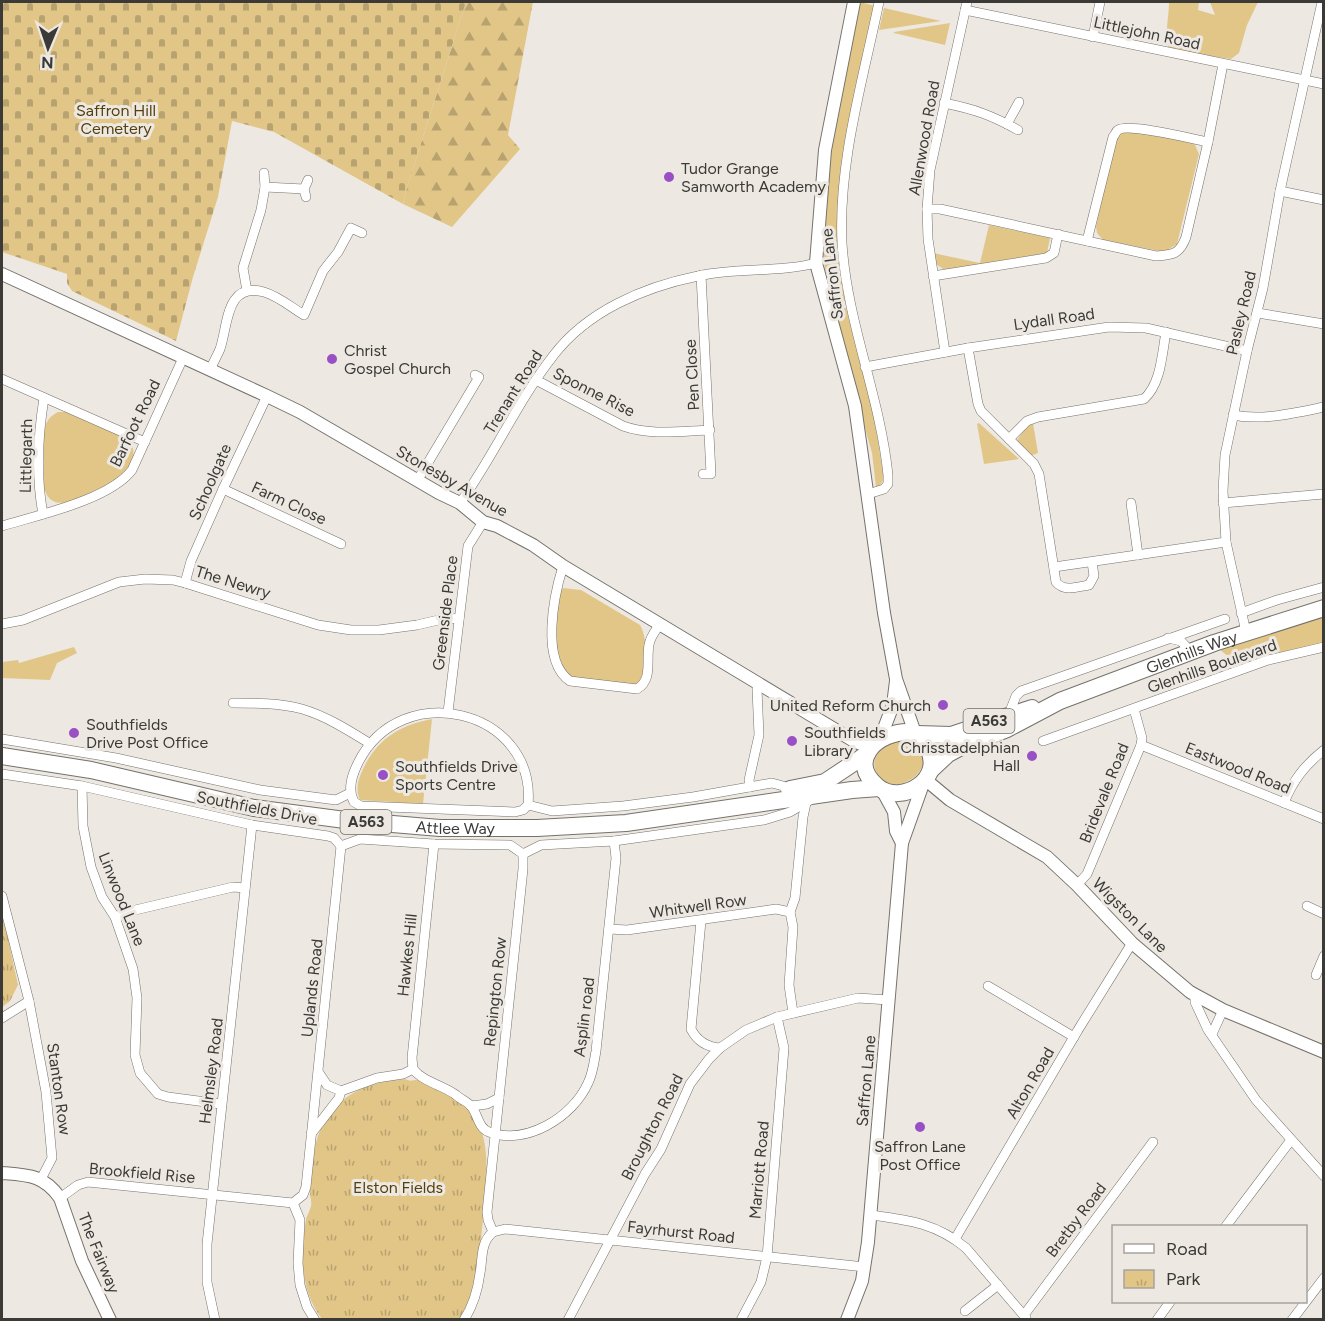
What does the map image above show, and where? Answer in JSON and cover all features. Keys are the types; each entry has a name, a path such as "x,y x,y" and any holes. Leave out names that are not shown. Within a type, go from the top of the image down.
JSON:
{"highway":[{"name":"Glenhills Way","path":"916,734 951,735 1009,714 1060,701 1246,632 1323,608"},
{"name":"Glenhills Way","path":"927,778 948,754 1007,729 1060,701"},
{"name":"A563","path":"872,747 894,733 916,734"},
{"path":"916,734 929,752 927,778"},
{"path":"872,747 866,761 869,777 881,789"},
{"name":"Attlee Way","path":"735,807 786,790 825,782 872,747"},
{"name":"Attlee Way","path":"2,756 91,770 254,808 345,820 416,826 537,828 593,825 678,817 735,807 812,799 852,790 881,789"},
{"name":"A563","path":"881,789 889,792 904,791 927,778"}],"main road":[{"name":"Saffron Lane","path":"854,2 825,150 816,263 855,406 884,613 896,679 916,734"},
{"name":"Stonesby Avenue","path":"2,274 300,412 417,481 460,503 483,522 497,526 533,545 563,566 854,741 872,747"},
{"name":"Saffron Lane","path":"872,747 893,705 896,679"},
{"name":"Saffron Lane","path":"847,1320 858,1294 865,1267 871,1215 902,843 927,778"},
{"name":"Wigston Lane","path":"927,778 950,800 1047,857 1132,943 1195,996 1323,1052"},
{"name":"Saffron Lane","path":"881,789 894,812 896,831 902,843"},
{"path":"2,1173 41,1179 60,1198"},
{"name":"The Fairway","path":"60,1198 82,1261 110,1320"}],"street":[{"name":"Saffron Lane","path":"868,494 881,491 888,481 882,429 850,304 842,243 845,170 879,2"},
{"path":"1093,37 1100,2"},
{"name":"Pasley Road","path":"1246,632 1226,543 1223,502 1225,455 1247,351 1258,313 1280,191 1322,14 1322,2"},
{"name":"Littlejohn Road","path":"966,6 1093,37 1323,84"},
{"name":"Allenwood Road","path":"945,352 928,239 927,209 930,170 966,6"},
{"path":"927,209 940,208 1156,256 1176,253 1182,247 1186,237 1223,64"},
{"path":"1007,124 1019,102"},
{"path":"944,103 975,109 1018,130"},
{"path":"1087,241 1113,137 1118,130 1127,127 1208,142"},
{"path":"247,291 243,268 261,210 265,187 264,173"},
{"path":"265,187 306,189"},
{"path":"1280,191 1323,200"},
{"path":"304,315 323,272 338,252 351,228 362,233"},
{"path":"933,276 1046,258 1054,253 1058,234"},
{"name":"Trenant Road","path":"460,503 554,354 602,313 632,296 701,275 816,263"},
{"name":"Pen Close","path":"701,275 710,430 707,474 722,476"},
{"path":"210,370 220,348 226,314 231,304 247,291 265,292 314,320"},
{"path":"1258,313 1323,324"},
{"name":"Lydall Road","path":"865,367 968,348 1109,327 1146,328 1247,351"},
{"path":"1009,439 1027,421 1038,417 1144,399 1152,392 1156,382 1166,332"},
{"path":"968,348 978,404 987,419 1034,464 1039,474 1058,586 1066,588 1091,583 1094,576 1092,562"},
{"name":"Barfoot Road","path":"2,526 75,504 115,486 126,478 132,470 183,358"},
{"path":"417,481 479,377 475,375"},
{"name":"Littlegarth","path":"2,380 145,442"},
{"name":"Sponne Rise","path":"536,380 636,431 653,433 710,430"},
{"name":"Schoolgate","path":"185,583 191,561 267,396"},
{"name":"Littlegarth","path":"43,514 40,498 40,451 44,398"},
{"path":"1233,415 1244,417 1291,414 1323,407"},
{"name":"Farm Close","path":"223,489 341,544"},
{"path":"1223,502 1323,494"},
{"path":"1131,503 1138,555"},
{"name":"Greenside Place","path":"448,712 468,546 483,522"},
{"path":"1054,567 1226,543"},
{"path":"563,566 556,590 552,636 557,666 565,678 570,681 637,688 644,685 651,638 660,624"},
{"name":"The Newry","path":"2,624 23,620 119,582 145,579 173,580 318,625 351,630 379,630 447,618 459,619"},
{"path":"1241,613 1323,587"},
{"path":"1009,714 1016,696 1021,691 1226,619"},
{"name":"Glenhills Boulevard","path":"1168,638 1180,641 1191,652"},
{"name":"Glenhills Boulevard","path":"1043,741 1268,660 1323,647"},
{"path":"750,787 749,780 759,735 757,689 759,684"},
{"path":"232,703 264,703 302,709 335,722 369,743"},
{"name":"Bridevale Road","path":"1077,885 1087,874 1141,745 1142,738 1134,709"},
{"path":"436,712 460,714 481,722 501,736 510,746 525,776 529,794 528,805 523,810 515,812 357,805 350,793 351,783 356,766 369,743 391,726 405,719 436,712"},
{"name":"Southfields Drive","path":"2,740 116,758 260,790 336,801 350,793"},
{"name":"Eastwood Road","path":"1141,745 1323,819"},
{"path":"1284,803 1296,776 1323,750"},
{"name":"Southfields Drive","path":"2,774 82,786 252,825 328,836 334,838 341,846"},
{"path":"528,805 552,811 592,808 693,797 772,783 783,786 786,790"},
{"name":"Linwood Lane","path":"82,786 83,826 91,867 102,897 115,917 129,955 135,982 137,1017 135,1055 140,1072 158,1094 222,1104"},
{"path":"341,846 360,839 434,844 510,845 523,854 541,845 614,841 764,820 790,812 812,799"},
{"path":"793,1013 789,993 794,927 790,912 795,898 803,817 812,799"},
{"name":"Helmsley Road","path":"215,1320 206,1269 252,825"},
{"name":"Asplin road","path":"495,1134 520,1135 551,1123 575,1104 589,1082 596,1051 609,929 616,858 614,841"},
{"name":"Hawkes Hill","path":"413,1069 412,1048 434,844"},
{"name":"Uplands Road","path":"311,1134 341,846"},
{"name":"Repington Row","path":"495,1134 523,854"},
{"path":"115,917 131,911 233,887 245,888"},
{"name":"Stanton Row","path":"2,896 29,1001 46,1092 52,1151 50,1164 41,1179"},
{"path":"1307,906 1323,914"},
{"name":"Whitwell Row","path":"609,929 627,930 776,909 790,912"},
{"path":"701,921 691,1029 701,1042 720,1048"},
{"name":"Alton Road","path":"955,1239 1132,943"},
{"path":"1316,975 1323,956"},
{"path":"988,986 1074,1037"},
{"path":"1195,996 1195,1002 1208,1030 1225,1057 1256,1100 1323,1176"},
{"name":"Broughton Road","path":"567,1320 645,1174 661,1149 690,1084 720,1048 746,1030 777,1017 858,998 889,1000"},
{"path":"2,1018 29,1001"},
{"path":"1212,1034 1223,1010"},
{"name":"Marriott Road","path":"741,1320 761,1282 767,1257 784,1048 777,1017"},
{"path":"318,1070 327,1085 341,1091 377,1078 403,1074 413,1069 420,1076 446,1089 471,1106 483,1128 495,1134 487,1212 493,1232 485,1241 476,1292 464,1320"},
{"path":"315,1320 307,1307 300,1286 298,1263 300,1220 293,1203 303,1195 306,1187 311,1134 339,1098 341,1091"},
{"path":"471,1106 487,1104 499,1098"},
{"path":"1227,1225 1291,1140"},
{"name":"Bretby Road","path":"1026,1317 1152,1143"},
{"name":"Brookfield Rise","path":"60,1198 78,1185 88,1182 293,1203"},
{"path":"871,1215 932,1226 955,1239 966,1248 1026,1317"},
{"name":"Fayrhurst Road","path":"493,1232 505,1229 865,1267"},
{"path":"1307,1300 1323,1278"},
{"path":"965,1311 998,1285"},
{"path":"1157,1320 1169,1303"},
{"path":"1292,1320 1305,1303"}],"green space":[{"name":"Saffron Hill Cemetery","path":"2,2 466,2 403,204 274,132 232,121 218,197 176,341 72,291 67,283 67,274 2,252"},
{"path":"466,2 533,2 508,135 520,149 452,227 403,204"},
{"path":"859,2 876,6 838,236 845,301 837,303 827,280 823,246 825,204 837,111"},
{"path":"1169,2 1199,2 1198,10 1215,15 1210,2 1258,2 1247,25 1239,53 1231,59 1169,50 1167,32"},
{"path":"884,8 941,21 879,30"},
{"path":"950,23 945,45 894,33 894,32"},
{"path":"1130,131 1194,143 1199,154 1177,244 1166,251 1103,240 1097,233 1096,227 1115,138 1120,133"},
{"path":"989,225 1050,238 1047,253 945,270 934,263 933,253 980,263"},
{"path":"846,308 874,416 884,479 879,487 876,487 872,453 832,310"},
{"path":"58,412 68,412 127,438 133,451 131,463 123,475 110,485 95,494 65,503 53,501 44,488 44,431 48,420"},
{"path":"979,423 1019,459 984,464 977,424"},
{"path":"1033,423 1038,453 1030,456 1017,440 1028,425"},
{"path":"563,588 581,590 640,625 646,654 640,683 635,685 588,681 574,678 566,673 558,653 557,640 560,592"},
{"path":"1323,614 1323,643 1240,666 1219,649"},
{"path":"74,647 77,653 57,663 50,680 2,678 2,662 18,660 19,663"},
{"path":"432,719 423,804 360,800 357,788 359,781 375,749 400,730"},
{"path":"909,740 920,747 924,756 923,765 918,773 910,780 900,784 890,784 881,779 874,765 878,752 886,744"},
{"path":"2,911 18,985 10,1001 2,1007"},
{"name":"Elston Fields","path":"405,1079 425,1081 460,1100 480,1126 486,1157 486,1174 478,1272 474,1290 460,1319 322,1319 309,1296 303,1258 306,1219 311,1204 312,1167 318,1135 325,1120 345,1098 372,1085"}],"place":[{"name":"Tudor Grange Samworth Academy","path":"669,177"},
{"name":"Christ Gospel Church","path":"332,359"},
{"name":"United Reform Church","path":"943,705"},
{"name":"Southfields Drive Post Office","path":"74,733"},
{"name":"Southfields Library","path":"792,741"},
{"name":"Chrisstadelphian Hall","path":"1032,756"},
{"name":"Southfields Drive Sports Centre","path":"383,775"},
{"name":"Saffron Lane Post Office","path":"920,1127"}]}
